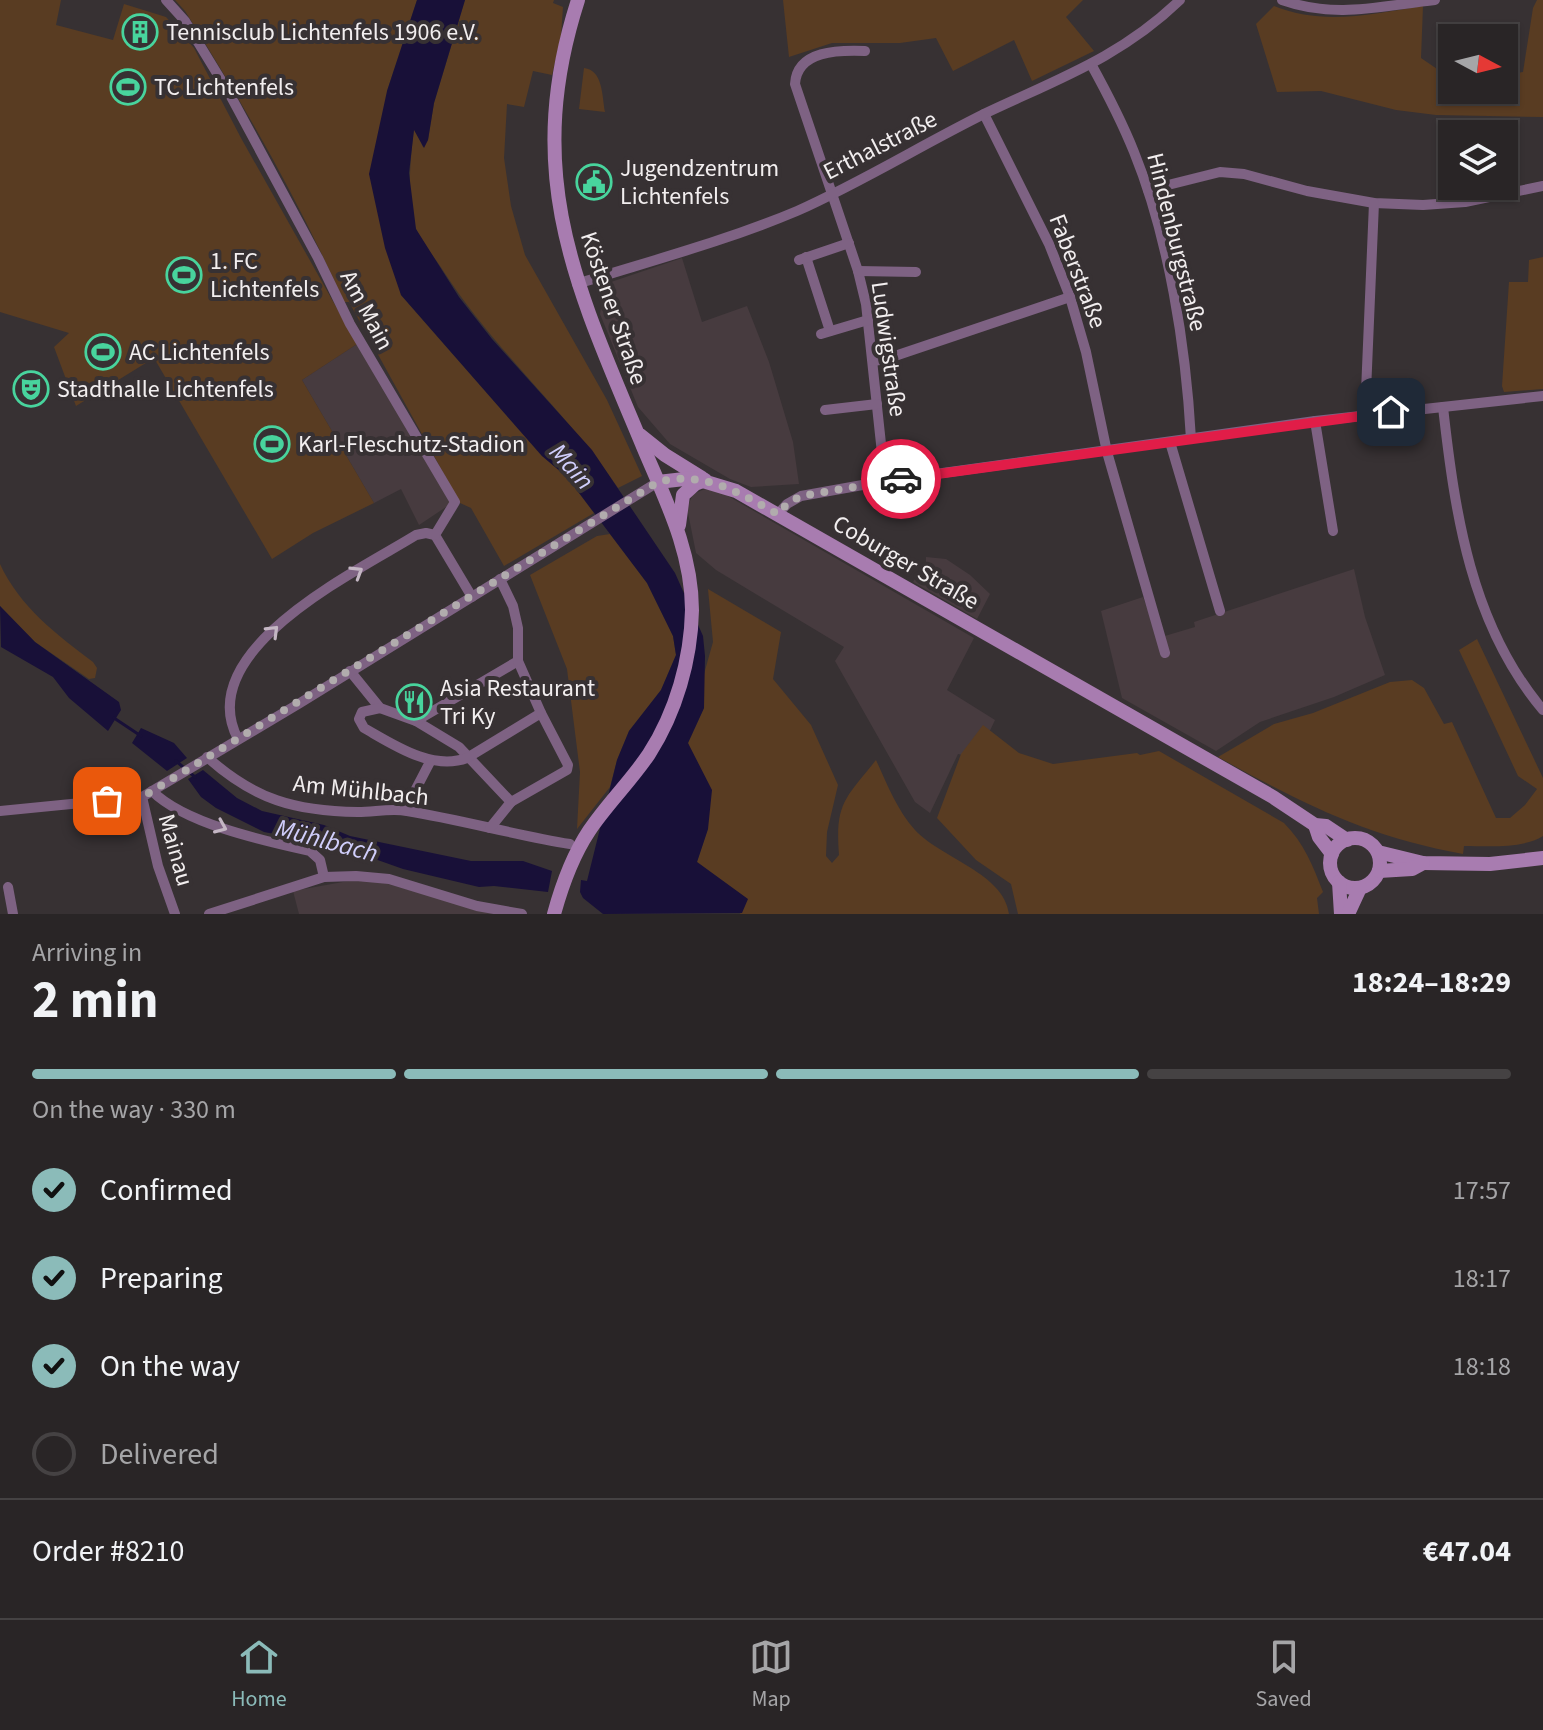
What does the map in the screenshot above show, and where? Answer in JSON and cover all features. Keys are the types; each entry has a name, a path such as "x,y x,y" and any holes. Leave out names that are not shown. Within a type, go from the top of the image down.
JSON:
{"street":[{"name":"Am Main","path":"166,0 185,21 229,93 296,215 350,324 455,502 435,535"},
{"name":"Köstener Straße","path":"578,0 561,63 556,96 554,164 557,195 577,284 598,342 680,534"},
{"name":"Erthalstraße","path":"577,284 797,211 984,114 1091,64 1132,41 1180,0"},
{"path":"1282,0 1312,9 1345,12 1435,0"},
{"name":"Ludwigstraße","path":"865,51 824,54 806,60 796,73 795,84 858,271 868,320 885,481"},
{"name":"Hindenburgstraße","path":"1091,64 1117,112 1148,190 1178,317 1191,439"},
{"name":"Faberstraße","path":"984,114 1049,244 1070,297 1086,352 1107,452 1165,653"},
{"path":"1148,190 1208,173 1231,172 1307,191 1374,203 1423,205 1465,202 1543,186"},
{"path":"1365,415 1374,203"},
{"path":"849,243 802,258 825,332 868,320"},
{"name":"Ludwigstraße","path":"858,271 916,272"},
{"path":"873,361 1070,297"},
{"path":"778,514 801,496 885,481 1315,421 1543,396"},
{"path":"825,410 877,404"},
{"path":"1443,407 1457,513 1483,610 1505,657 1543,710"},
{"path":"1315,421 1333,531"},
{"name":"Köstener Straße","path":"637,433 705,480"},
{"path":"1170,442 1220,611"},
{"name":"Coburger Straße","path":"0,811 142,797 641,492 658,482 683,477 705,480 736,491 1273,797 1315,825 1326,826 1349,839"},
{"path":"554,914 581,844 647,757 673,707 685,667 691,622 691,593 680,534 679,507 683,495 705,480"},
{"path":"238,739 232,728 229,706 243,665 255,649 291,613 416,535 435,535 472,597"},
{"path":"490,828 511,802 567,770 568,765 518,661 518,628 513,606 500,579"},
{"path":"416,721 518,661"},
{"path":"350,671 380,708 416,721 459,747 511,802"},
{"path":"380,708 362,712 359,719 361,725 403,749 431,760 455,762 467,758 541,713"},
{"name":"Am Mühlbach","path":"204,759 253,792 297,808 321,811 405,810 570,844"},
{"path":"405,810 431,760"},
{"path":"152,791 169,804 230,831 310,851 320,860 324,877"},
{"name":"Mainau","path":"142,797 158,866 175,914"},
{"path":"1315,825 1319,837 1332,854"},
{"path":"1339,882 1360,888 1371,883 1381,862 1370,842 1349,839 1338,845 1332,854 1332,871 1339,882 1341,914"},
{"path":"1378,852 1423,863 1490,864 1543,858"},
{"path":"1379,871 1412,869 1423,863"},
{"path":"209,914 324,877 365,876 389,879 477,906 522,914"},
{"path":"8,887 13,914"},
{"path":"1348,914 1360,888"}],"shaded area":[{"name":"1. FC Lichtenfels","path":"0,0 61,0 56,25 113,40 124,4 166,17 194,48 357,344 302,380 374,503 313,533 272,559 154,358 76,406 54,347 69,333 0,312"},
{"path":"175,0 417,0 387,91 401,295 542,456 567,477 594,513 504,566 471,508 460,503 349,302 344,302 289,190 249,118 185,11"},
{"path":"465,0 554,0 553,3 563,7 561,36 552,75 533,71 524,107 507,104 504,158 511,206 525,255 607,400 642,476 618,488 576,433 464,301 423,242 413,221 410,180 414,128 423,147 428,140 434,103"},
{"path":"783,0 1083,0 1066,17 1094,51 1032,81 1014,40 953,71 936,38 900,43 832,43 789,57"},
{"path":"1537,0 1543,0 1543,117 1436,115 1396,110 1321,91 1277,92 1256,24 1274,6 1311,16 1329,17 1423,6 1421,58 1438,70 1438,104 1518,104 1518,73 1523,72"},
{"path":"584,68 595,73 598,79 605,112 579,109"},
{"path":"1543,257 1543,389 1504,392 1509,282 1528,282 1529,260"},
{"path":"682,258 702,322 747,306 769,362 793,442 799,484 751,487 730,479 670,444 638,407 600,314 605,284"},
{"path":"357,344 452,503 419,525 401,489 374,503 302,380"},
{"path":"705,489 721,492 974,638 947,690 995,720 977,758 958,754 930,813 915,802 835,661 844,647 716,570 696,553 687,508 693,494"},
{"path":"610,534 647,583 673,636 676,655 661,690 629,731 610,787 577,829 580,772 567,669 530,575 597,536"},
{"path":"926,557 946,559 970,575 990,594 977,619 913,582"},
{"path":"0,564 28,607 93,662 97,668 95,678 89,679 35,642 0,606"},
{"path":"1354,569 1365,617 1385,675 1334,697 1260,722 1216,751 1122,698 1101,611 1143,597 1158,638 1195,627 1194,622"},
{"path":"708,589 781,632 773,679 811,725 838,785 827,832 826,856 832,863 839,855 839,824 844,803 876,760 898,805 915,830 984,877 1005,900 1009,914 740,914 747,899 697,862 708,829 688,743 704,708 704,674 713,642"},
{"path":"1477,639 1543,778 1543,836 1535,840 1505,846 1464,846 1463,854 1429,847 1336,816 1218,757 1274,724 1313,713 1390,682 1412,680 1424,688 1444,724 1452,722 1496,818 1510,818 1537,789 1518,776 1459,650"},
{"path":"983,725 1019,753 1053,764 1159,751 1284,823 1312,864 1323,892 1317,898 1319,914 1018,914 1011,884 976,860 937,818 961,754"},
{"path":"354,880 377,881 497,914 299,914 293,891"}],"water":[{"name":"Main","path":"417,0 465,0 424,148 414,130 409,173 416,229 459,297 492,339 592,450 675,573 703,636 705,656 704,708 688,743 712,790 708,829 697,862 748,899 742,913 603,914 580,892 581,880 587,881 617,760 629,731 661,690 676,655 673,636 647,583 567,477 542,456 401,295 385,248 369,174 387,91"},
{"path":"0,606 35,642 119,702 121,710 108,731 69,698 53,677 1,647"},
{"path":"141,728 174,743 187,758 167,771 132,743"},
{"path":"203,770 237,798 262,811 324,825 350,836 471,861 523,861 552,871 548,892 479,887 403,869 341,847 264,832 201,797 188,779"}],"waterway":[{"name":"Mühlbach","path":"114,718 141,736"},
{"name":"Mühlbach","path":"176,761 195,777"}],"way so far":[{"path":"107,801 142,797 658,482 683,477 721,484 778,514 793,499 801,496 901,479"}],"place":[{"name":"Tennisclub Lichtenfels 1906 e.V.","path":"140,32"},
{"name":"TC Lichtenfels","path":"128,87"},
{"name":"Jugendzentrum Lichtenfels","path":"594,182"},
{"name":"1. FC Lichtenfels","path":"184,275"},
{"name":"AC Lichtenfels","path":"103,352"},
{"name":"Stadthalle Lichtenfels","path":"31,389"},
{"name":"Karl-Fleschutz-Stadion","path":"272,444"},
{"name":"Asia Restaurant Tri Ky","path":"414,702"}],"route":[{"path":"901,479 1391,412"}]}
